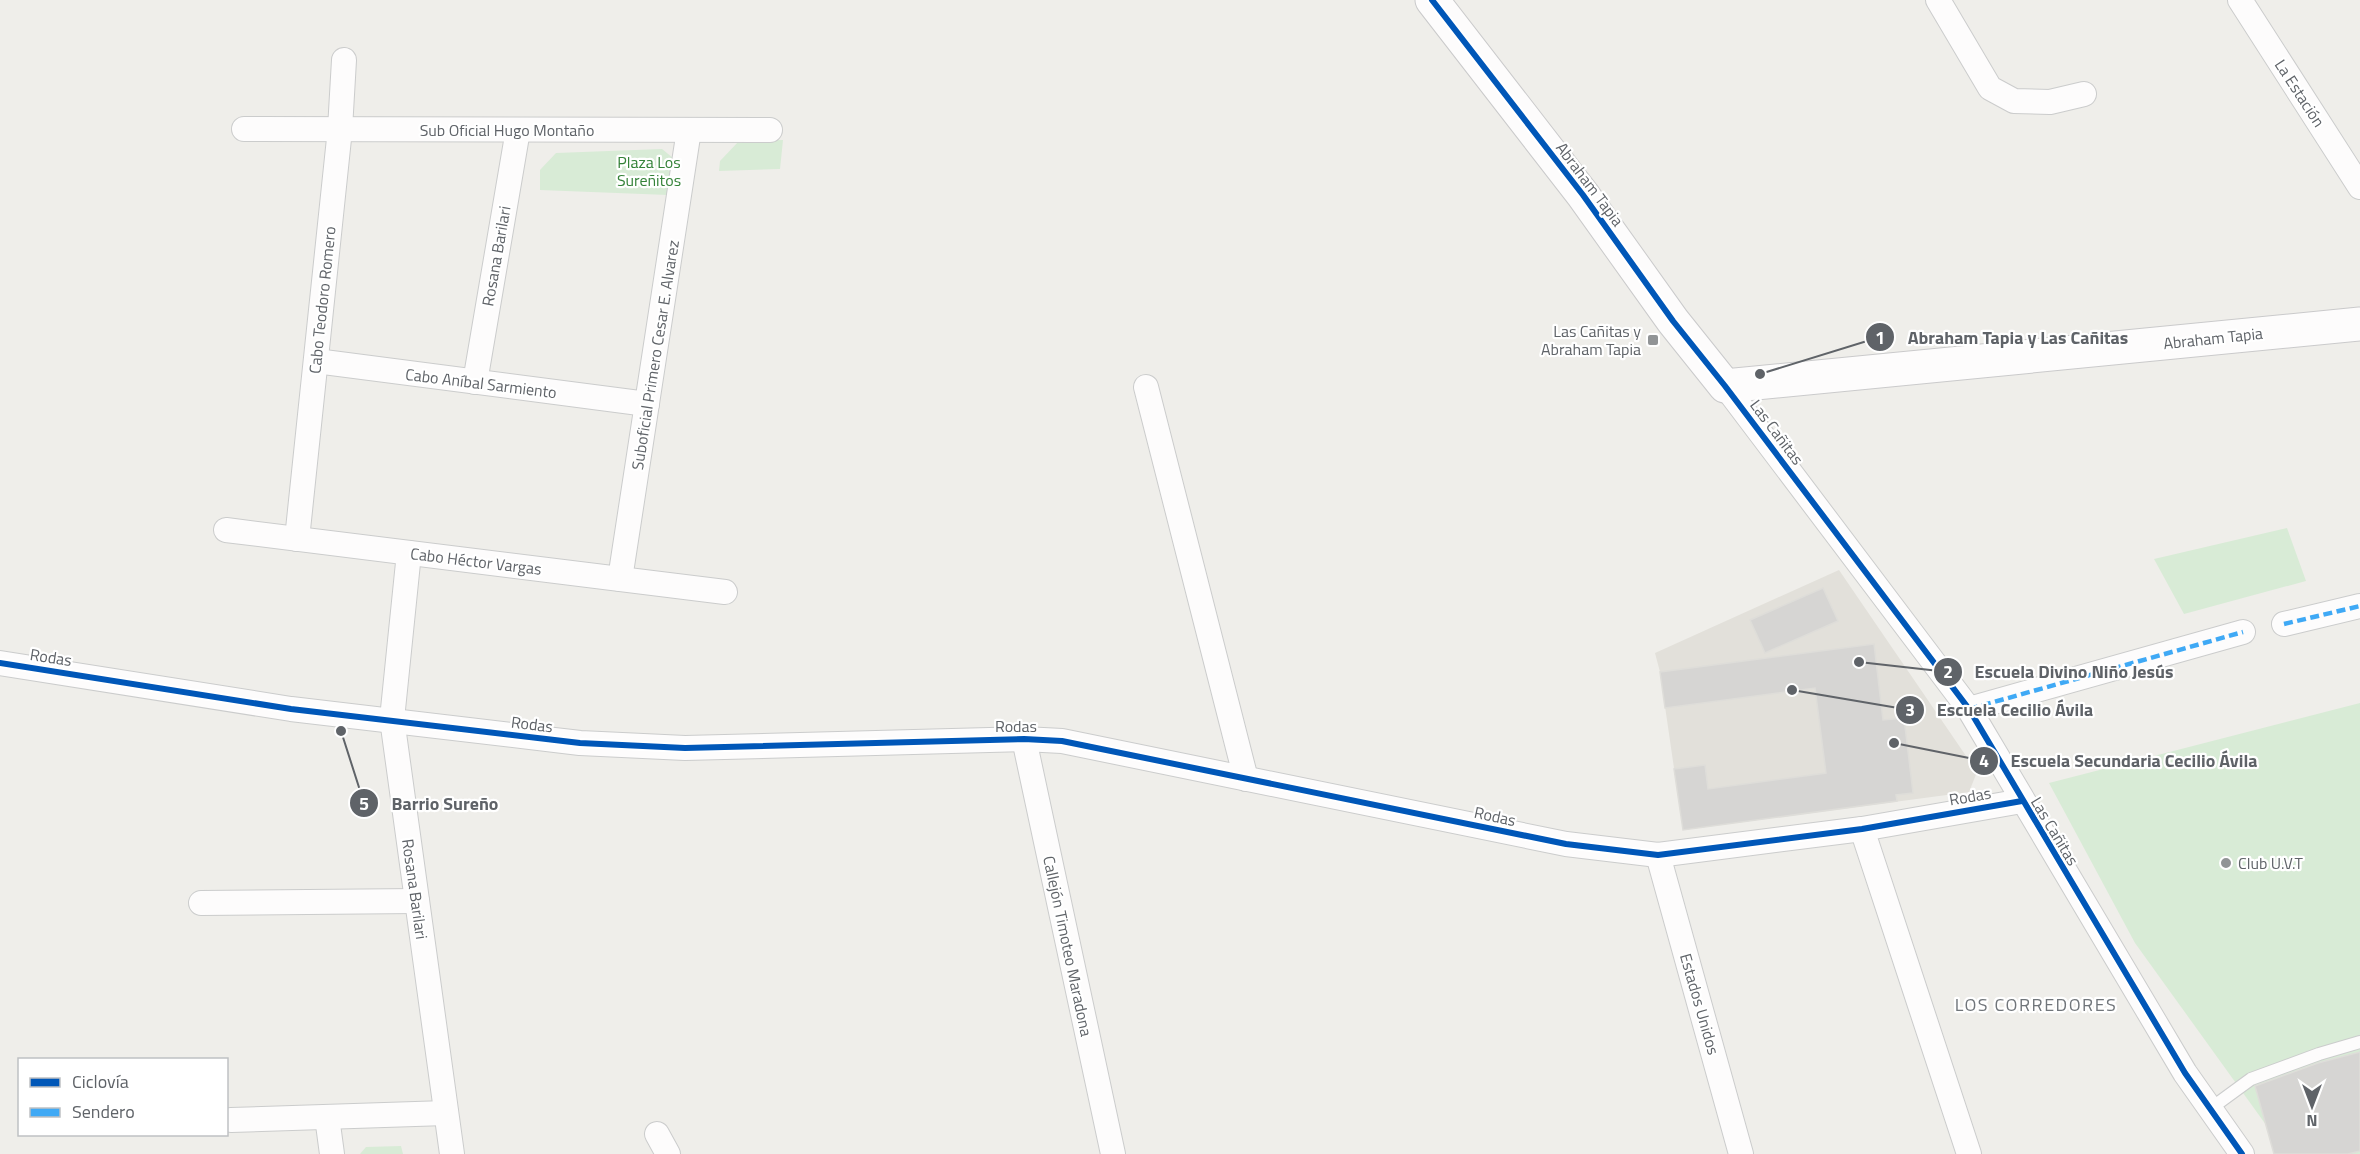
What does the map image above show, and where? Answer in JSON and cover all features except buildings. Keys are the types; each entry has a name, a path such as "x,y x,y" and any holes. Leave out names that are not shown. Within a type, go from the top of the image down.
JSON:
{"street":[{"name":"Abraham Tapia","path":"1432,0 1725,386 2360,324"},
{"path":"1938,0 1990,88 2014,101 2050,102 2084,94"},
{"name":"La Estación","path":"2240,0 2360,187"},
{"name":"Cabo Teodoro Romero","path":"297,539 340,129 344,60"},
{"name":"Sub Oficial Hugo Montaño","path":"244,129 770,130"},
{"name":"Rosana Barilari","path":"475,382 518,130"},
{"name":"Suboficial Primero Cesar E. Alvarez","path":"620,579 689,130"},
{"name":"Cabo Aníbal Sarmiento","path":"316,361 647,404"},
{"name":"Las Cañitas","path":"1725,386 1969,709 2185,1073 2242,1154"},
{"path":"1146,387 1246,779"},
{"name":"Cabo Héctor Vargas","path":"226,530 725,592"},
{"name":"Rosana Barilari","path":"409,553 392,719 452,1154"},
{"path":"2284,624 2360,606"},
{"path":"1969,709 2242,632"},
{"name":"Rodas","path":"0,663 291,709 392,719 580,743 685,748 1024,739 1062,741 1566,844 1658,855 1862,830 2022,801"},
{"name":"Callejón Timoteo Maradona","path":"1024,739 1113,1154"},
{"path":"1862,830 1969,1154"},
{"name":"Estados Unidos","path":"1658,855 1742,1154"},
{"path":"201,903 417,901"},
{"path":"231,1120 446,1113"},
{"path":"327,1117 332,1154"}],"lane":[{"path":"2210,1109 2251,1079 2319,1054 2360,1042"}],"shaded area":[{"path":"1839,570 1977,772 1969,792 1683,830 1660,672 1655,653"}],"green space":[{"path":"783,140 780,169 719,171 720,161 739,141"},
{"name":"Plaza Los Sureñitos","path":"662,149 673,158 668,195 540,190 540,170 556,153"},
{"path":"2287,528 2306,581 2184,614 2154,559"},
{"name":"Club U.V.T","path":"2360,703 2360,1154 2287,1154 2135,943 2049,783"},
{"path":"401,1146 403,1154 360,1154 366,1147"}],"marked path":[{"path":"2284,624 2360,606"},
{"path":"1969,709 2243,632"}],"cycle path":[{"path":"1432,0 1583,195 1673,321 1725,386 1969,709 2185,1073 2242,1154"},
{"path":"0,663 291,709 580,743 685,748 1024,739 1062,741 1566,844 1658,855 1862,829 2022,801"}],"place":[{"name":"Las Cañitas y Abraham Tapia","path":"1653,340"},
{"name":"Abraham Tapia y Las Cañitas","path":"1760,374"},
{"name":"Escuela Divino Niño Jesús","path":"1859,662"},
{"name":"Escuela Cecilio Ávila","path":"1792,690"},
{"name":"Barrio Sureño","path":"341,731"},
{"name":"Escuela Secundaria Cecilio Ávila","path":"1894,743"},
{"name":"Club U.V.T","path":"2226,863"}],"district":[{"name":"LOS CORREDORES","path":"2036,1004"}]}
